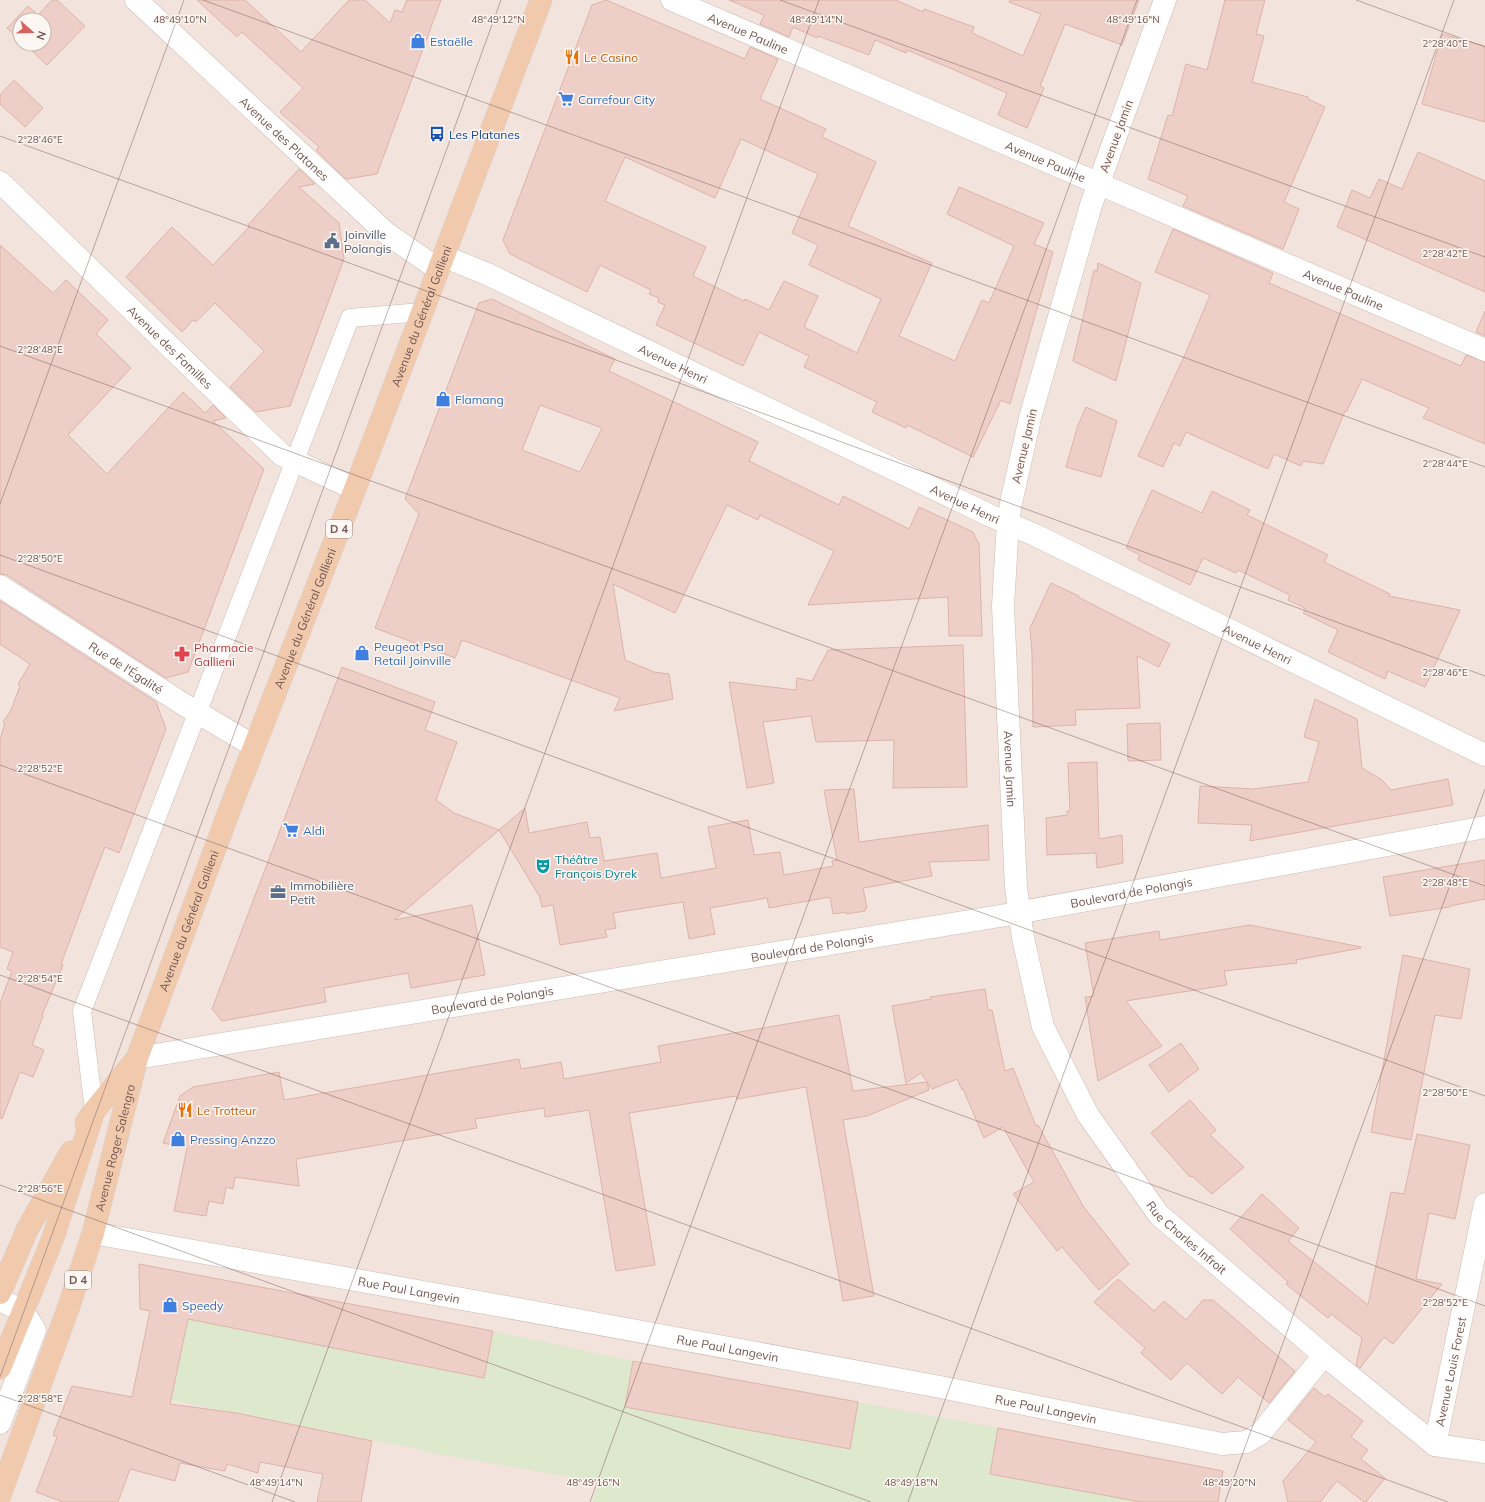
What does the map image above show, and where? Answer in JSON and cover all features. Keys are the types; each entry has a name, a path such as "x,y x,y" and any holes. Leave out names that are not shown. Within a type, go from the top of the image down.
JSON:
{"main road":[{"name":"Avenue du Général Gallieni","path":"137,1058 254,746 355,489 541,0"},
{"name":"Avenue Roger Salengro","path":"0,1293 27,1230 94,1111 137,1058"},
{"name":"Avenue Roger Salengro","path":"0,1495 69,1306 93,1233 137,1058"},
{"name":"D 4","path":"0,1368 53,1238 94,1111"}],"street":[{"name":"Avenue des Platanes","path":"136,0 386,233 441,262"},
{"name":"Avenue Pauline","path":"672,0 1485,350"},
{"name":"Avenue Jamin","path":"1019,913 1016,887 1003,606 1008,524 1011,503 1030,418 1074,262 1098,184 1165,0"},
{"name":"Avenue des Familles","path":"0,182 282,455 355,489"},
{"name":"Avenue Henri","path":"441,262 487,274 991,516 1035,534 1485,756"},
{"name":"Rue de l'Égalité","path":"0,586 197,712 254,746"},
{"name":"Boulevard de Polangis","path":"137,1058 1019,913 1485,827"},
{"name":"Rue Charles Infroit","path":"1019,913 1042,1027 1088,1115 1159,1215 1324,1355 1435,1445"},
{"name":"Avenue Louis Forest","path":"1435,1445 1485,1204"},
{"name":"Rue Paul Langevin","path":"93,1233 554,1315 935,1386 1222,1444 1246,1442 1260,1434 1324,1355"},
{"path":"0,1300 23,1311 35,1330 0,1423"},
{"path":"1435,1445 1485,1452"}],"lane":[{"path":"94,1111 82,1011 350,318 422,312"}],"shaded area":[{"path":"0,0 1485,0 1485,1502 0,1502"}],"green space":[{"path":"188,1319 484,1378 493,1331 633,1361 998,1428 990,1474 1141,1502 592,1502 599,1482 426,1452 171,1400"}],"building":[{"path":"52,0 57,0 85,26 47,65 33,52 52,52 52,12 41,12"},
{"path":"197,0 245,0 301,52 349,0 365,0 390,23 395,10 402,12 407,0 441,0 377,174 346,179 316,150 319,147 280,112 303,88 242,32 237,37"},
{"path":"606,0 745,59 750,47 778,59 760,99 826,129 822,137 876,162 848,226 932,263 899,336 955,361 982,300 989,303 1014,246 947,214 959,187 1044,223 1034,244 1053,252 1010,404 1001,400 973,457 907,425 906,428 872,412 877,402 804,367 809,356 759,332 743,366 656,325 665,305 658,302 659,298 649,294 651,290 600,265 587,292 510,254 503,240 592,5","holes":["741,139 818,174 792,233 818,245 809,265 881,299 857,353 804,327 818,296 784,281 769,310 745,299 744,301 693,276 706,247 605,201 625,157 715,198"]},
{"path":"729,0 896,0 923,12 924,9 974,27 972,33 1023,56 1041,14 1009,2 1010,0 1139,0 1122,45 1065,24 1040,86 1044,88 1027,128 998,115 1007,93 952,69 907,50 906,53 875,40 869,55 818,36 817,38 793,27 789,37 760,24 764,15"},
{"path":"1225,0 1265,0 1256,34 1264,36 1252,82 1308,97 1308,99 1325,107 1284,202 1299,209 1283,249 1183,206 1188,196 1148,179 1168,115 1172,116 1186,64 1207,70"},
{"path":"28,6 35,12 22,12"},
{"path":"12,23 12,33 7,28"},
{"path":"1442,34 1485,46 1485,122 1422,104"},
{"path":"14,80 43,108 25,127 0,104 0,95"},
{"path":"1418,152 1485,181 1485,292 1337,227 1352,190 1370,198 1379,179 1402,189"},
{"path":"299,169 315,184 299,187 339,223 344,259 290,406 256,412 230,387 264,351 215,303 196,322 193,320 182,332 126,277 172,227 213,265 249,227 248,225"},
{"path":"1173,229 1273,273 1269,283 1461,366 1466,355 1485,362 1485,444 1423,418 1429,408 1362,379 1347,411 1345,411 1323,464 1303,461 1301,466 1274,454 1268,469 1186,432 1180,446 1174,443 1163,467 1138,456 1187,350 1210,295 1155,272"},
{"path":"0,245 53,293 66,280 108,320 96,334 131,368 68,435 107,474 183,392 205,413 213,405 226,418 213,421 264,469 188,672 166,678 7,575 0,574"},
{"path":"1098,263 1141,283 1116,381 1073,361 1094,270 1097,271"},
{"path":"492,299 615,359 609,371 758,442 749,461 839,505 843,496 909,529 919,507 973,532 979,544 982,636 949,636 948,597 808,605 834,551 760,515 758,520 727,505 675,613 613,584 625,660 654,672 669,674 673,699 614,711 620,698 462,640 455,658 375,628 419,514 405,499 479,303","holes":["540,405 602,428 580,472 522,450"]},
{"path":"1485,311 1485,336 1476,332"},
{"path":"1086,407 1117,421 1101,477 1066,467 1078,425"},
{"path":"1152,490 1202,513 1212,491 1250,510 1247,515 1328,555 1324,562 1390,594 1389,596 1460,610 1425,687 1388,671 1385,679 1328,652 1338,630 1303,613 1306,609 1288,600 1290,595 1238,570 1236,573 1203,558 1190,585 1138,560 1140,555 1126,548"},
{"path":"1051,583 1079,596 1078,597 1170,644 1159,667 1137,656 1140,708 1075,710 1076,725 1033,727 1032,653 1030,628"},
{"path":"0,601 156,702 166,729 119,853 105,847 94,875 61,964 63,965 42,1015 43,1016 32,1045 44,1050 33,1077 20,1072 2,1119 0,1118 0,1003 12,971 7,969 13,952 0,947 0,739 5,724 3,722 11,710 20,686 18,684 30,664 0,644"},
{"path":"963,645 967,787 893,788 894,740 816,742 811,716 763,722 774,783 747,788 729,682 796,690 797,678 812,681 828,650"},
{"path":"342,667 435,702 425,730 457,742 436,800 454,813 499,830 394,920 472,905 485,975 411,988 408,973 324,988 326,1002 222,1021 212,1009"},
{"path":"1315,699 1357,719 1362,768 1382,780 1391,790 1448,779 1453,805 1250,841 1252,825 1198,823 1200,786 1253,789 1308,782 1319,742 1304,737"},
{"path":"1160,723 1161,760 1128,761 1127,724"},
{"path":"1097,762 1099,839 1122,835 1123,863 1097,868 1096,853 1047,855 1046,818 1067,815 1067,811 1070,811 1068,763"},
{"path":"854,789 859,842 988,825 989,860 929,862 932,876 863,888 867,908 865,911 846,914 846,912 833,914 830,897 769,908 767,898 710,908 715,934 689,939 683,902 613,913 616,928 605,930 607,937 560,945 553,905 542,907 539,894 499,830 525,808 529,833 587,822 590,838 600,837 604,861 657,853 661,878 716,868 708,827 748,820 754,855 780,852 784,875 833,866 832,861 837,860 824,790"},
{"path":"1485,860 1485,899 1450,907 1390,916 1383,877"},
{"path":"1250,925 1361,948 1296,960 1297,963 1224,971 1227,985 1126,1001 1162,1046 1098,1081 1085,997 1094,996 1085,943 1159,931 1160,940"},
{"path":"1403,955 1470,969 1461,1019 1435,1015 1411,1140 1371,1132"},
{"path":"985,989 988,1010 992,1010 1005,1071 1013,1068 1036,1126 1038,1125 1083,1206 1129,1264 1099,1290 1062,1247 1057,1251 1013,1194 1034,1182 1003,1127 984,1138 963,1089 962,1090 957,1079 932,1089 921,1073 906,1083 892,1006 931,999 930,997"},
{"path":"839,1015 853,1091 927,1082 929,1090 867,1116 843,1120 874,1296 843,1301 806,1087 737,1099 736,1096 629,1113 655,1265 616,1271 589,1110 545,1117 544,1108 475,1119 477,1128 296,1159 299,1186 235,1177 233,1189 226,1187 223,1204 209,1201 206,1216 174,1211 187,1148 163,1143 180,1096 193,1087 279,1072 284,1100 519,1059 521,1069 561,1062 564,1079 661,1062 658,1046"},
{"path":"1181,1043 1199,1069 1169,1092 1149,1065"},
{"path":"1190,1100 1216,1130 1210,1135 1244,1167 1212,1194 1192,1176 1190,1177 1151,1133"},
{"path":"1417,1134 1470,1145 1455,1219 1429,1213 1416,1279 1442,1284 1393,1344 1384,1337 1360,1368 1356,1365 1362,1338 1331,1314 1328,1318 1286,1284 1288,1282 1230,1229 1262,1194 1299,1228 1288,1241 1368,1305 1391,1192 1404,1194"},
{"path":"139,1264 493,1331 484,1378 188,1319 170,1404 236,1413 372,1441 361,1502 317,1502 323,1474 260,1462 258,1473 227,1464 225,1471 180,1463 175,1481 130,1469 118,1502 63,1502 36,1492 57,1437 53,1435 72,1386 132,1397 150,1311 140,1309"},
{"path":"1118,1279 1154,1311 1164,1301 1186,1320 1203,1300 1213,1300 1295,1371 1269,1403 1238,1377 1222,1394 1187,1363 1171,1380 1141,1353 1145,1348 1094,1302"},
{"path":"633,1361 858,1402 850,1449 625,1407"},
{"path":"1314,1388 1325,1397 1328,1394 1363,1421 1351,1437 1368,1450 1361,1459 1385,1478 1366,1502 1337,1481 1320,1502 1288,1502 1283,1481 1316,1442 1288,1420"},
{"path":"998,1428 1223,1471 1218,1502 1141,1502 990,1474"}],"place":[{"name":"Estaëlle","path":"418,41"},
{"name":"Le Casino","path":"572,57"},
{"name":"Carrefour City","path":"566,99"},
{"name":"Les Platanes","path":"437,134"},
{"name":"Joinville Polangis","path":"332,241"},
{"name":"Flamang","path":"443,399"},
{"name":"Peugeot Psa Retail Joinville","path":"362,653"},
{"name":"Pharmacie Gallieni","path":"182,654"},
{"name":"Aldi","path":"291,830"},
{"name":"Théâtre François Dyrek","path":"543,866"},
{"name":"Immobilière Petit","path":"278,892"},
{"name":"Le Trotteur","path":"185,1110"},
{"name":"Pressing Anzzo","path":"178,1139"},
{"name":"Speedy","path":"170,1305"}]}
